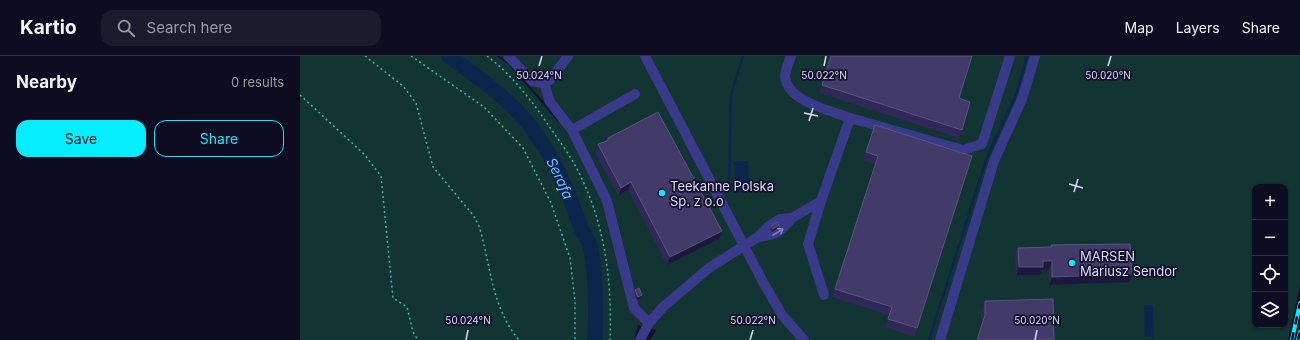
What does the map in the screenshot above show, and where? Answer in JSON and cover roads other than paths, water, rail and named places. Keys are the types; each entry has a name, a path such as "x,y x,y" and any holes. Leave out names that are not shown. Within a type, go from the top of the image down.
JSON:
{"street":[{"path":"513,57 532,82 544,83 550,80 568,56"},
{"path":"644,56 775,304 790,325 804,340"},
{"path":"791,56 785,76 789,89 806,102 850,118 964,150 982,144 1010,56"},
{"path":"940,340 994,161 1022,99 1035,56"},
{"path":"544,83 550,102 572,130 608,201 634,308 649,323"},
{"path":"572,130 635,94"},
{"path":"824,295 808,244 821,201 850,118"},
{"path":"640,340 649,323 663,307 709,268 758,237 772,236 784,229 792,218 821,201"}],"water":[{"path":"734,161 748,161 749,192 736,193"},
{"path":"1144,305 1153,305 1154,337 1145,337"}],"waterway":[{"name":"Serafa","path":"449,56 493,89 517,111 539,138 556,167 590,246 594,280 595,340"},
{"path":"729,186 731,95 743,56"},
{"path":"929,340 986,160 1017,92 1027,56"}],"railway":[{"path":"1292,340 1300,303"},
{"path":"1298,340 1300,332"}],"place":[{"name":"Teekanne Polska Sp. z o.o","path":"662,193"},
{"name":"MARSEN Mariusz Sendor","path":"1072,263"}]}
